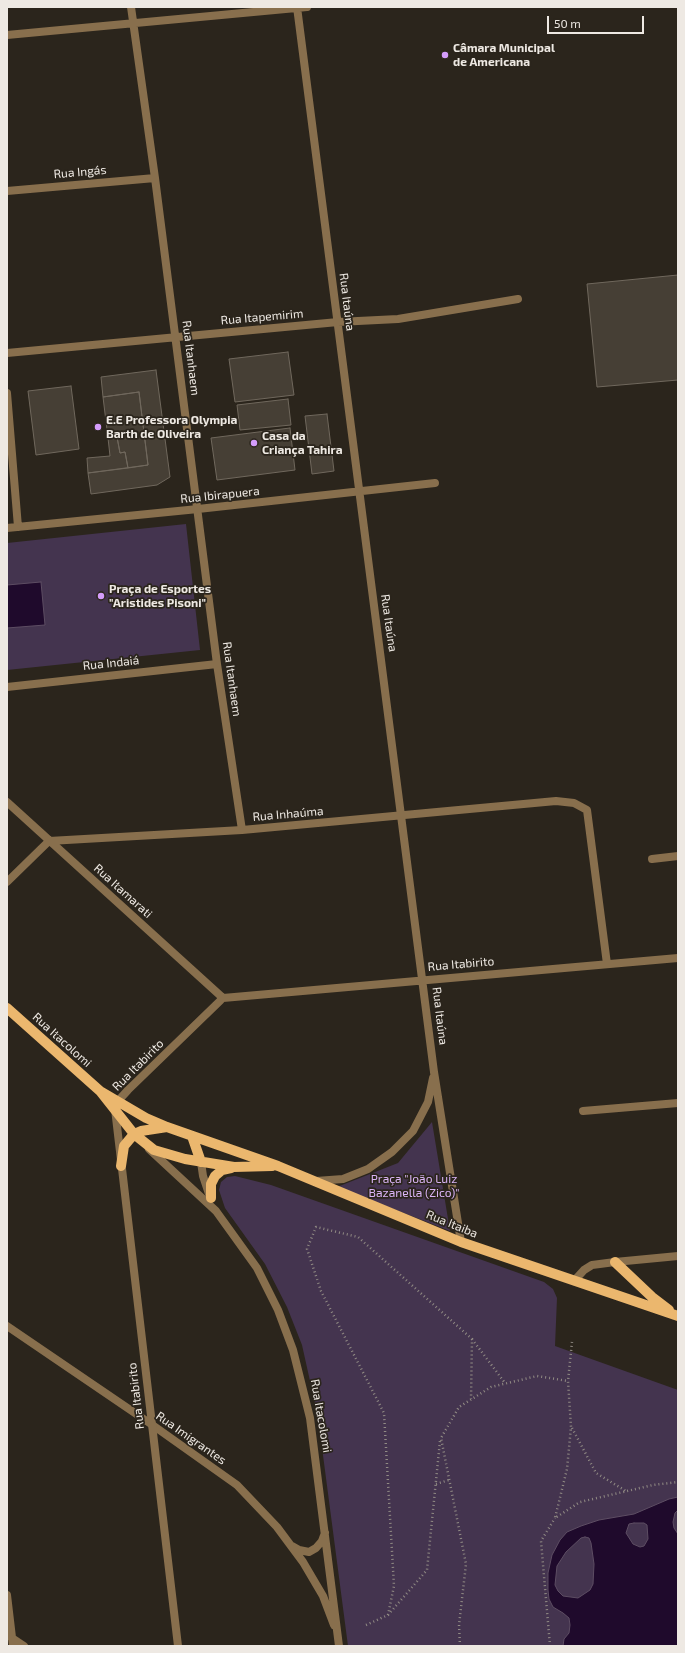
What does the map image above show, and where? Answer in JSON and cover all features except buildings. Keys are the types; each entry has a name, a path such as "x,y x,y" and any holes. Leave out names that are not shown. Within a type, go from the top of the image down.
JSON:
{"main road":[{"name":"Rua Itacolomi","path":"7,1008 116,1106"},
{"name":"Rua Itaiba","path":"116,1106 167,1127 278,1166 461,1242 677,1316"},
{"name":"Rua Itaiba","path":"116,1106 136,1136 154,1150 185,1160 234,1167 278,1166"},
{"path":"121,1166 124,1146 141,1131 167,1127"},
{"path":"192,1136 201,1162"},
{"path":"211,1198 211,1184 215,1176 222,1170 234,1167"},
{"path":"615,1262 652,1297 677,1316"}],"street":[{"name":"Rua Itanhaem","path":"131,7 176,336 217,664 242,830"},
{"path":"7,35 307,7"},
{"name":"Rua Itaúna","path":"297,8 434,1072 461,1242"},
{"name":"Rua Ingás","path":"7,191 155,178"},
{"name":"Rua Itapemirim","path":"7,353 338,322 398,320 518,300"},
{"path":"7,393 18,526"},
{"name":"Rua Ibirapuera","path":"7,528 435,483"},
{"name":"Rua Indaiá","path":"7,687 217,664"},
{"name":"Rua Inhaúma","path":"49,841 242,830 556,801 574,803 587,810 607,964"},
{"name":"Rua Itamarati","path":"7,802 223,998"},
{"path":"7,882 49,841"},
{"path":"652,859 678,856"},
{"name":"Rua Itabirito","path":"178,1646 121,1166 116,1106 128,1090 223,998 678,958"},
{"path":"313,1181 343,1179 368,1169 392,1152 413,1132 428,1102 434,1072"},
{"path":"583,1111 678,1103"},
{"name":"Rua Itacolomi","path":"136,1136 216,1211 257,1268 278,1310 293,1350 310,1418 339,1646"},
{"name":"Rua Itacolomi","path":"201,1162 203,1176 216,1211"},
{"path":"574,1281 584,1270 592,1265 678,1256"},
{"name":"Rua Imigrantes","path":"7,1326 151,1424 237,1485 277,1527 303,1562 323,1596 338,1635"},
{"name":"Rua Imigrantes","path":"288,1543 299,1550 308,1552 316,1548 322,1541 325,1532"},
{"path":"7,1595 10,1639 24,1646"}],"path":[{"path":"388,1615 394,1586 384,1413 321,1291 307,1249 316,1227 358,1237 472,1339 506,1383"},
{"path":"471,1400 472,1339"},
{"path":"550,1646 541,1541 556,1518 567,1469 571,1427 568,1381 572,1342"},
{"path":"366,1625 388,1615 427,1570 441,1438 459,1407 491,1386 537,1376 568,1381"},
{"path":"571,1427 596,1473 626,1491"},
{"path":"441,1438 466,1564 459,1625 460,1646"},
{"path":"436,1484 449,1480"},
{"path":"556,1518 580,1502 653,1485 678,1482"}],"green space":[{"name":"Praça de Esportes \"Aristides Pisoni\"","path":"186,524 200,650 7,670 7,543"},
{"name":"Praça \"João Luiz Bazanella (Zico)\"","path":"432,1122 450,1231 337,1187 398,1163"},
{"path":"235,1176 271,1185 544,1282 553,1289 557,1298 555,1346 678,1390 678,1646 348,1646 318,1417 302,1345 287,1307 265,1264 225,1208 219,1190 221,1182 227,1177"}],"shaded area":[{"path":"41,582 45,625 7,628 7,585"},
{"path":"678,1497 678,1510 675,1513 673,1522 674,1528 678,1534 678,1646 563,1646 564,1639 569,1633 569,1618 553,1607 549,1599 548,1590 548,1573 552,1555 560,1540 567,1532 581,1526 599,1520 634,1514 669,1499","holes":["644,1523 647,1525 648,1539 644,1546 640,1547 633,1544 626,1533 629,1524","581,1538 589,1538 591,1543 594,1564 593,1584 590,1590 578,1598 563,1596 555,1585 557,1566 566,1552"]}],"place":[{"name":"Câmara Municipal de Americana","path":"445,55"},
{"name":"E.E Professora Olympia Barth de Oliveira","path":"98,427"},
{"name":"Casa da Criança Tahira","path":"254,443"},
{"name":"Praça de Esportes \"Aristides Pisoni\"","path":"101,596"}]}
